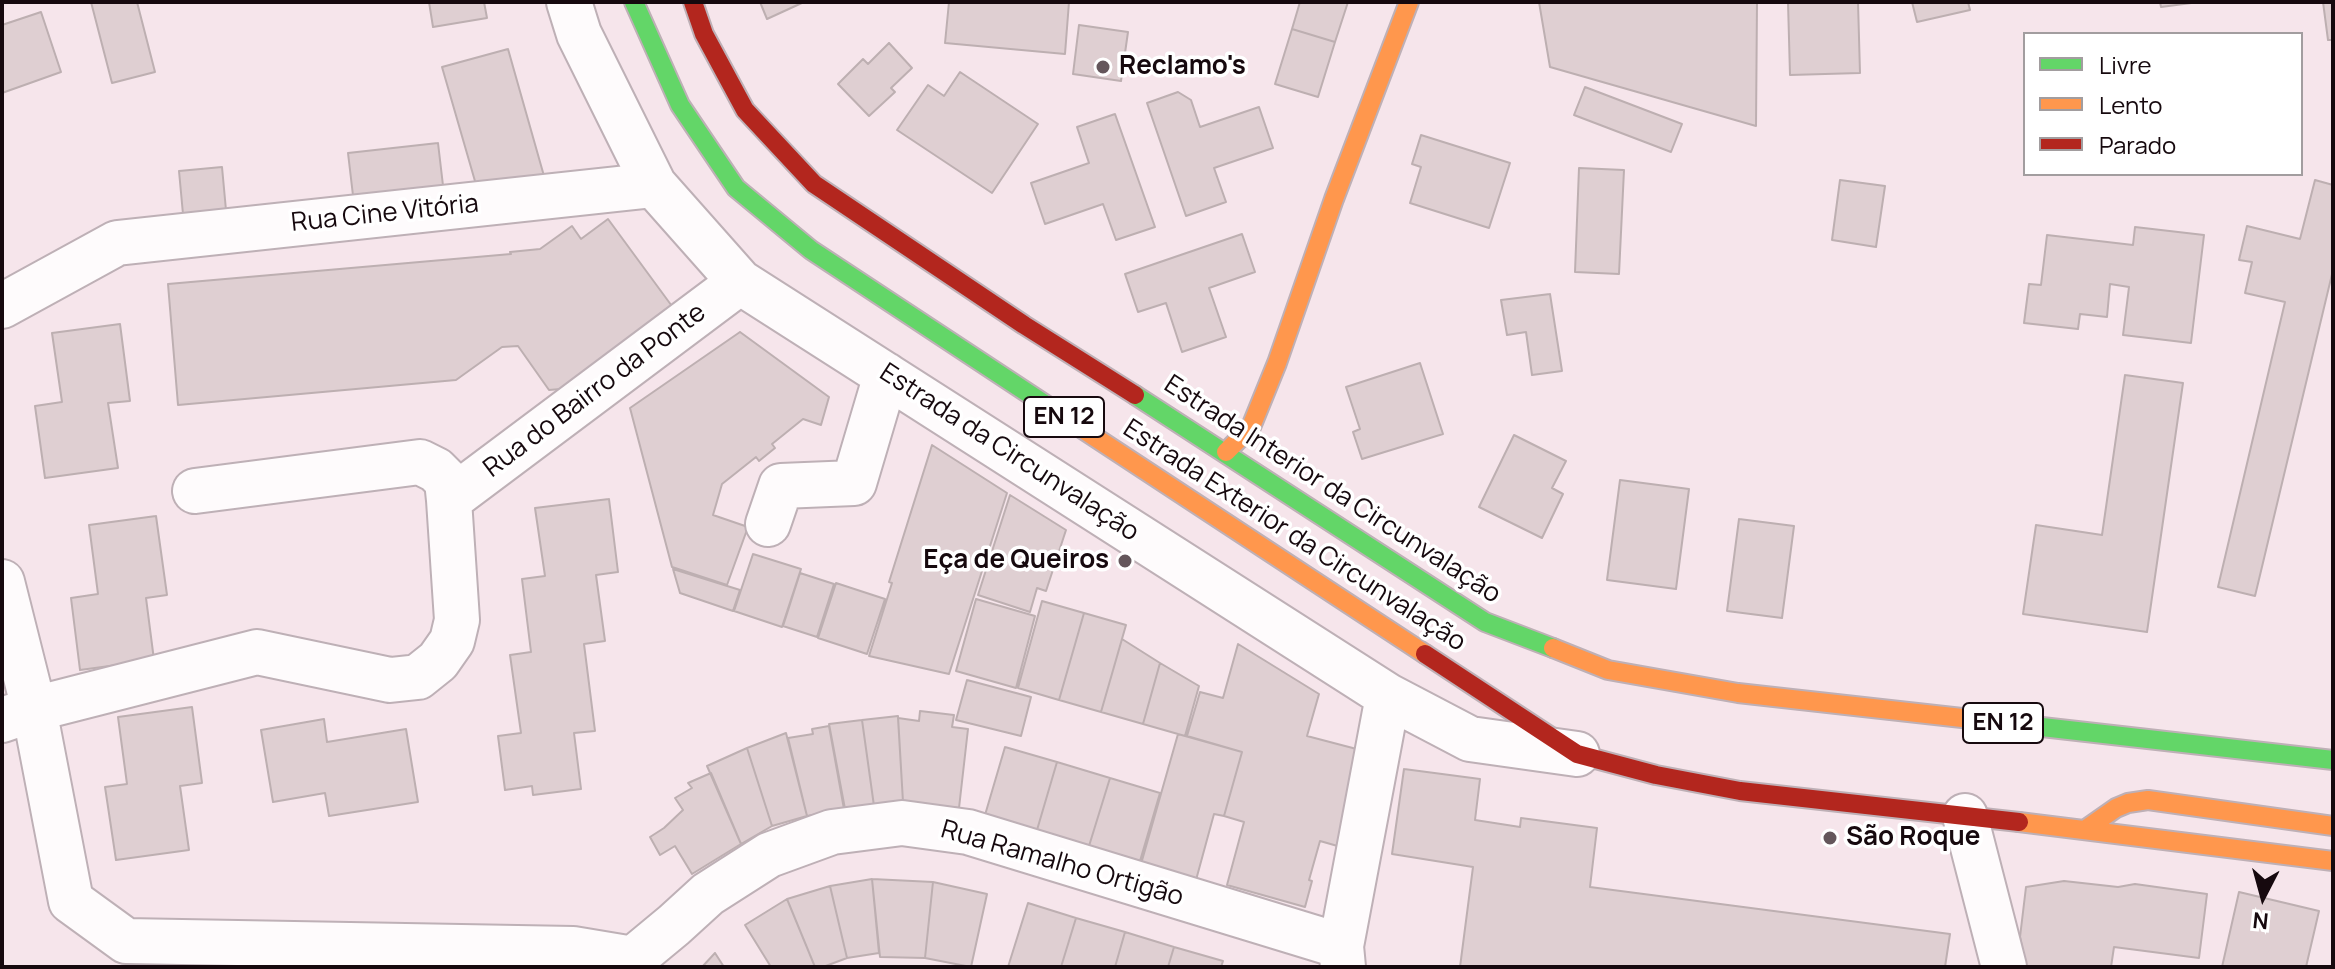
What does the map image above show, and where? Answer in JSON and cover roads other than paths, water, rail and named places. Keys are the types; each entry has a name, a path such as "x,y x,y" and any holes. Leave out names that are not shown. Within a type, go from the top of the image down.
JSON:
{"main road":[{"name":"Estrada Exterior da Circunvalação","path":"634,2 680,105 736,188 811,250 1577,754 1656,775 1740,791 2086,829"},
{"name":"Estrada Interior da Circunvalação","path":"693,2 704,34 745,110 814,184 1024,325 1226,452 1485,622 1608,670 1738,693 2333,760"},
{"path":"1226,452 1251,427 1409,2"},
{"path":"2086,829 2116,808 2148,800 2333,826"},
{"name":"EN 12","path":"2086,829 2333,861"}],"street":[{"name":"Estrada da Circunvalação","path":"569,2 579,34 654,185 740,282 1388,696 1470,739 1577,754"},
{"name":"Rua Cine Vitória","path":"2,306 117,243 654,185"},
{"name":"Rua do Bairro da Ponte","path":"449,500 740,282"},
{"path":"768,524 781,486 854,483 886,375"},
{"name":"Rua do Bairro da Ponte","path":"18,714 257,652 390,680 418,677 438,661 452,641 457,620 449,500 447,481 436,470 420,462 195,491"},
{"path":"2,582 18,714 71,901 126,941 573,949 631,963"},
{"path":"1342,956 1388,696"},
{"path":"1965,816 2004,967"},
{"name":"Rua Ramalho Ortigão","path":"631,963 708,894 769,855 832,832 902,823 968,832 1342,956"}],"place":[{"name":"Reclamo's","path":"1103,67"},
{"name":"Eça de Queiros","path":"1125,561"},
{"name":"São Roque","path":"1830,838"}]}
